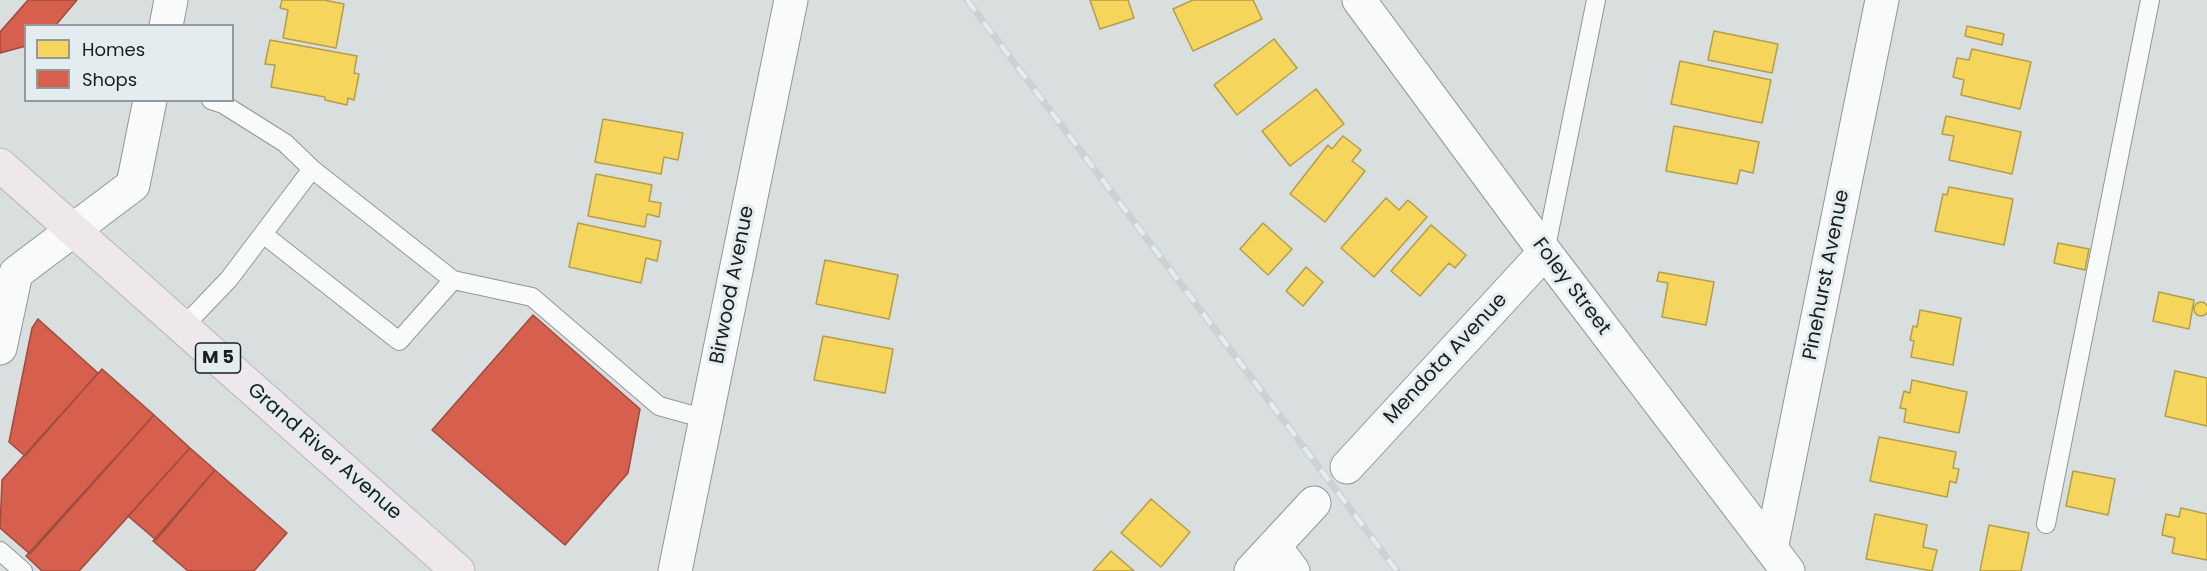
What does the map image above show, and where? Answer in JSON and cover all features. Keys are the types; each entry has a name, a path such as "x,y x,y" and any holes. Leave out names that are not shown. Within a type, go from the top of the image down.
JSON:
{"main road":[{"name":"Grand River Avenue","path":"0,165 183,327 442,564"}],"street":[{"path":"165,24 171,0"},
{"name":"Birwood Avenue","path":"675,571 791,0"},
{"name":"Foley Street","path":"1359,0 1545,252 1780,560"},
{"name":"Pinehurst Avenue","path":"1780,560 1882,0"},
{"path":"0,348 16,273 133,185 150,102"},
{"name":"Mendota Avenue","path":"1347,467 1545,252"},
{"path":"1251,571 1283,558 1314,503"}],"lane":[{"path":"1545,252 1596,0"},
{"path":"2046,524 2150,0"},
{"path":"217,102 285,143 312,170 453,280 531,297 659,406 706,419"},
{"path":"183,327 229,279 312,170"},
{"path":"263,234 399,341 453,280"},
{"path":"0,551 23,571"}],"building: Homes":[{"path":"282,0 324,0 344,4 336,48 283,38 288,10 280,8"},
{"path":"1090,0 1128,0 1134,18 1100,29"},
{"path":"1193,0 1253,0 1262,19 1193,51 1173,9"},
{"path":"1967,26 2004,34 2002,45 1965,36"},
{"path":"1714,31 1778,44 1772,73 1708,60"},
{"path":"1274,39 1297,68 1237,115 1214,85"},
{"path":"270,40 357,56 354,73 359,74 354,100 348,98 347,105 325,100 325,97 271,87 275,65 265,64"},
{"path":"1972,49 2031,62 2020,109 1961,95 1964,80 1953,77 1957,58 1969,60"},
{"path":"1680,61 1771,80 1762,123 1671,104"},
{"path":"1316,89 1344,124 1290,166 1262,131"},
{"path":"1946,116 2021,132 2012,174 1949,160 1954,136 1942,134"},
{"path":"603,119 683,133 678,160 664,157 661,174 595,162"},
{"path":"1674,126 1759,142 1753,173 1740,170 1737,184 1666,171"},
{"path":"1343,136 1361,150 1352,161 1365,171 1325,222 1290,194 1328,145 1332,149"},
{"path":"596,174 652,185 649,201 661,203 659,217 647,214 645,227 588,216"},
{"path":"1949,187 2013,199 2004,245 1935,231 1943,194 1947,195"},
{"path":"1386,198 1399,210 1408,200 1427,217 1374,277 1341,248"},
{"path":"578,223 661,241 657,261 646,258 641,283 569,267"},
{"path":"1263,223 1292,249 1268,275 1240,249"},
{"path":"1431,225 1466,255 1455,268 1449,263 1420,296 1391,271"},
{"path":"2058,243 2089,249 2085,270 2054,263"},
{"path":"825,260 898,275 889,319 816,304"},
{"path":"1306,267 1323,282 1303,306 1286,291"},
{"path":"1659,272 1714,282 1706,325 1662,317 1668,283 1657,281"},
{"path":"2159,292 2194,300 2189,329 2153,321"},
{"path":"2198,302 2204,302 2208,309 2204,316 2198,316 2194,312 2194,306"},
{"path":"1920,310 1961,318 1953,365 1911,357 1914,341 1910,340 1913,326 1917,327"},
{"path":"823,336 893,349 885,393 814,380"},
{"path":"2175,371 2207,378 2207,426 2165,416"},
{"path":"1912,380 1967,392 1959,433 1904,422 1906,409 1900,408 1904,391 1910,393"},
{"path":"1879,437 1956,452 1953,468 1959,469 1956,483 1950,481 1947,497 1870,481"},
{"path":"2073,471 2115,479 2108,515 2066,506"},
{"path":"1151,499 1190,532 1161,567 1121,533"},
{"path":"2181,508 2207,514 2207,560 2172,553 2175,538 2162,535 2166,514 2179,517"},
{"path":"1875,514 1927,525 1923,547 1937,550 1932,571 1866,559"},
{"path":"1989,525 2029,533 2021,571 1980,571"},
{"path":"1111,551 1134,571 1093,571"}],"building: Shops":[{"path":"28,0 77,0 57,24 24,24 24,47 0,53 0,32"},
{"path":"533,315 640,409 628,473 565,545 432,430"},
{"path":"38,319 98,373 25,456 9,442 32,328"},
{"path":"102,369 154,415 30,554 0,528 2,480"},
{"path":"154,415 190,448 79,571 42,571 26,556"},
{"path":"190,448 215,470 156,540 128,516"},
{"path":"215,470 287,533 254,571 188,571 153,541"}],"railway":[{"path":"967,0 1397,571"}]}
